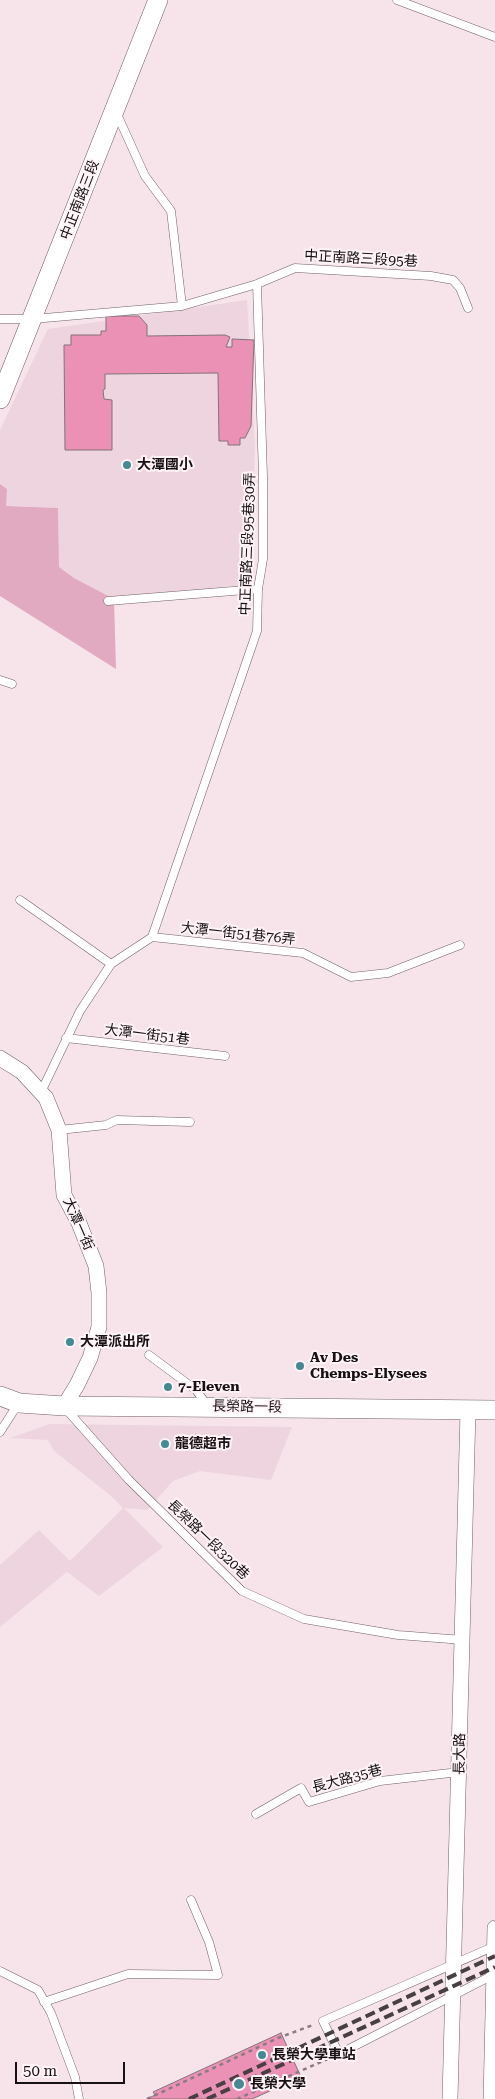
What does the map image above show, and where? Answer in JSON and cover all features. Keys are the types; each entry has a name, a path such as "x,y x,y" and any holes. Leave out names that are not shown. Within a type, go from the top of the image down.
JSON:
{"street":[{"name":"中正南路三段","path":"0,399 158,0"},
{"name":"大潭一街","path":"0,1058 22,1072 46,1098 60,1130 64,1195 79,1223 96,1266 99,1293 99,1328 90,1358 77,1386 64,1406"},
{"name":"長榮路一段","path":"0,1396 19,1403 64,1406 495,1410"},
{"name":"長大路","path":"450,2099 468,1410"},
{"path":"491,2099 495,1928"}],"lane":[{"path":"397,0 495,37"},
{"path":"115,110 146,176 171,211 182,306"},
{"name":"中正南路三段95巷","path":"0,319 33,319 182,306 257,284 295,268 431,276 453,280 460,288 468,308"},
{"name":"中正南路三段95巷30弄","path":"152,937 257,631 258,589 263,559 263,477 257,284"},
{"path":"108,601 258,589"},
{"path":"0,680 12,684"},
{"path":"20,900 111,964"},
{"path":"41,1092 80,1011 111,964 152,937"},
{"name":"大潭一街51巷76弄","path":"152,937 303,953 351,977 388,973 460,945"},
{"name":"大潭一街51巷","path":"66,1038 225,1056"},
{"path":"60,1130 106,1125 117,1120 190,1122"},
{"path":"149,1355 196,1390 208,1406"},
{"path":"0,1432 19,1403"},
{"name":"長榮路一段320巷","path":"64,1406 128,1480 242,1591 304,1619 398,1635 463,1640"},
{"name":"長大路35巷","path":"256,1814 301,1788 309,1802 380,1781 459,1772"},
{"path":"44,2002 128,1974 218,1975 209,1942 191,1900"},
{"path":"495,1946 323,2021 339,2054 495,1974"},
{"path":"0,1971 38,1990 51,2013 75,2077 79,2099"}],"path":[{"path":"147,2099 278,2038 323,2021"},
{"path":"237,2099 339,2054"}],"shaded area":[{"name":"大潭國小","path":"247,300 255,445 251,584 114,599 74,578 59,567 58,508 5,506 7,489 0,484 0,430 48,329"},
{"path":"0,484 7,489 6,506 58,508 59,567 74,578 114,599 116,669 0,596"},
{"path":"50,1424 292,1427 271,1480 200,1471 173,1481 147,1510 124,1508 163,1547 99,1596 67,1572 0,1627 0,1565 39,1530 70,1561 123,1508 110,1495 54,1451 48,1440 10,1438"}],"building":[{"path":"106,316 139,316 147,325 147,336 225,335 230,337 226,347 232,347 232,339 254,340 251,426 245,438 240,438 240,445 228,445 228,441 219,441 218,373 105,374 104,399 112,400 112,450 65,450 64,345 71,345 71,335 101,335 101,331 106,331"},
{"name":"長榮大學車站","path":"281,2033 301,2077 252,2099 147,2099 155,2095 153,2092"}],"railway":[{"path":"189,2099 495,1956"},
{"path":"207,2099 495,1967"}],"place":[{"name":"大潭國小","path":"127,465"},
{"name":"大潭派出所","path":"70,1342"},
{"name":"Av Des Chemps-Elysees","path":"300,1366"},
{"name":"7-Eleven","path":"168,1387"},
{"name":"龍德超市","path":"165,1444"},
{"name":"長榮大學車站","path":"262,2055"},
{"name":"長榮大學","path":"239,2084"}]}
